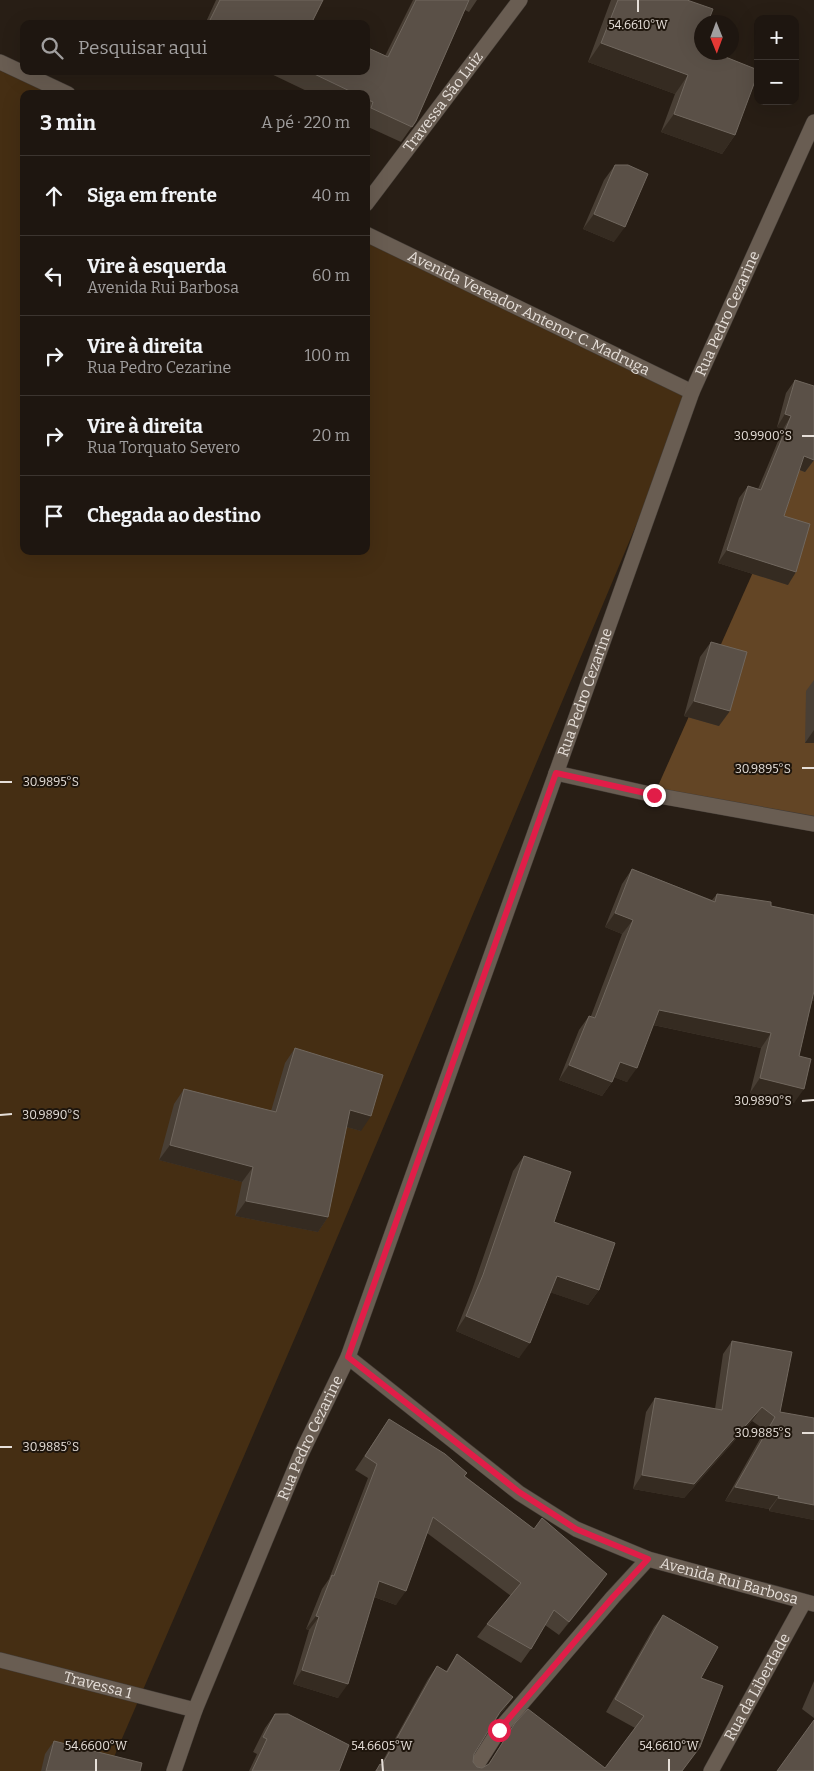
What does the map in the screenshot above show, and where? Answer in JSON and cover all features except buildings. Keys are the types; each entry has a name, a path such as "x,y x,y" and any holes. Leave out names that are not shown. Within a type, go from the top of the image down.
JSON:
{"street":[{"name":"Travessa São Luiz","path":"370,199 520,0"},
{"path":"0,62 20,71"},
{"path":"28,75 60,90"},
{"name":"Rua Pedro Cezarine","path":"174,1771 195,1710 301,1454 348,1357 692,392 814,122"},
{"name":"Avenida Vereador Antenor C. Madruga","path":"370,236 692,392"},
{"path":"556,773 654,795 814,824"},
{"name":"Avenida Rui Barbosa","path":"348,1357 519,1492 576,1529 648,1559 809,1603"},
{"path":"473,1771 499,1730 648,1559"},
{"name":"Rua da Liberdade","path":"711,1771 809,1603"},
{"name":"Travessa 1","path":"0,1660 195,1710"}],"shaded area":[{"path":"0,63 20,73 20,75 25,75 57,90 20,90 20,555 370,555 370,239 692,392 300,1326 108,1771 0,1771"},
{"path":"814,435 814,824 654,795"}],"route":[{"path":"499,1730 648,1559 576,1529 519,1492 348,1357 556,773 654,795"}]}
